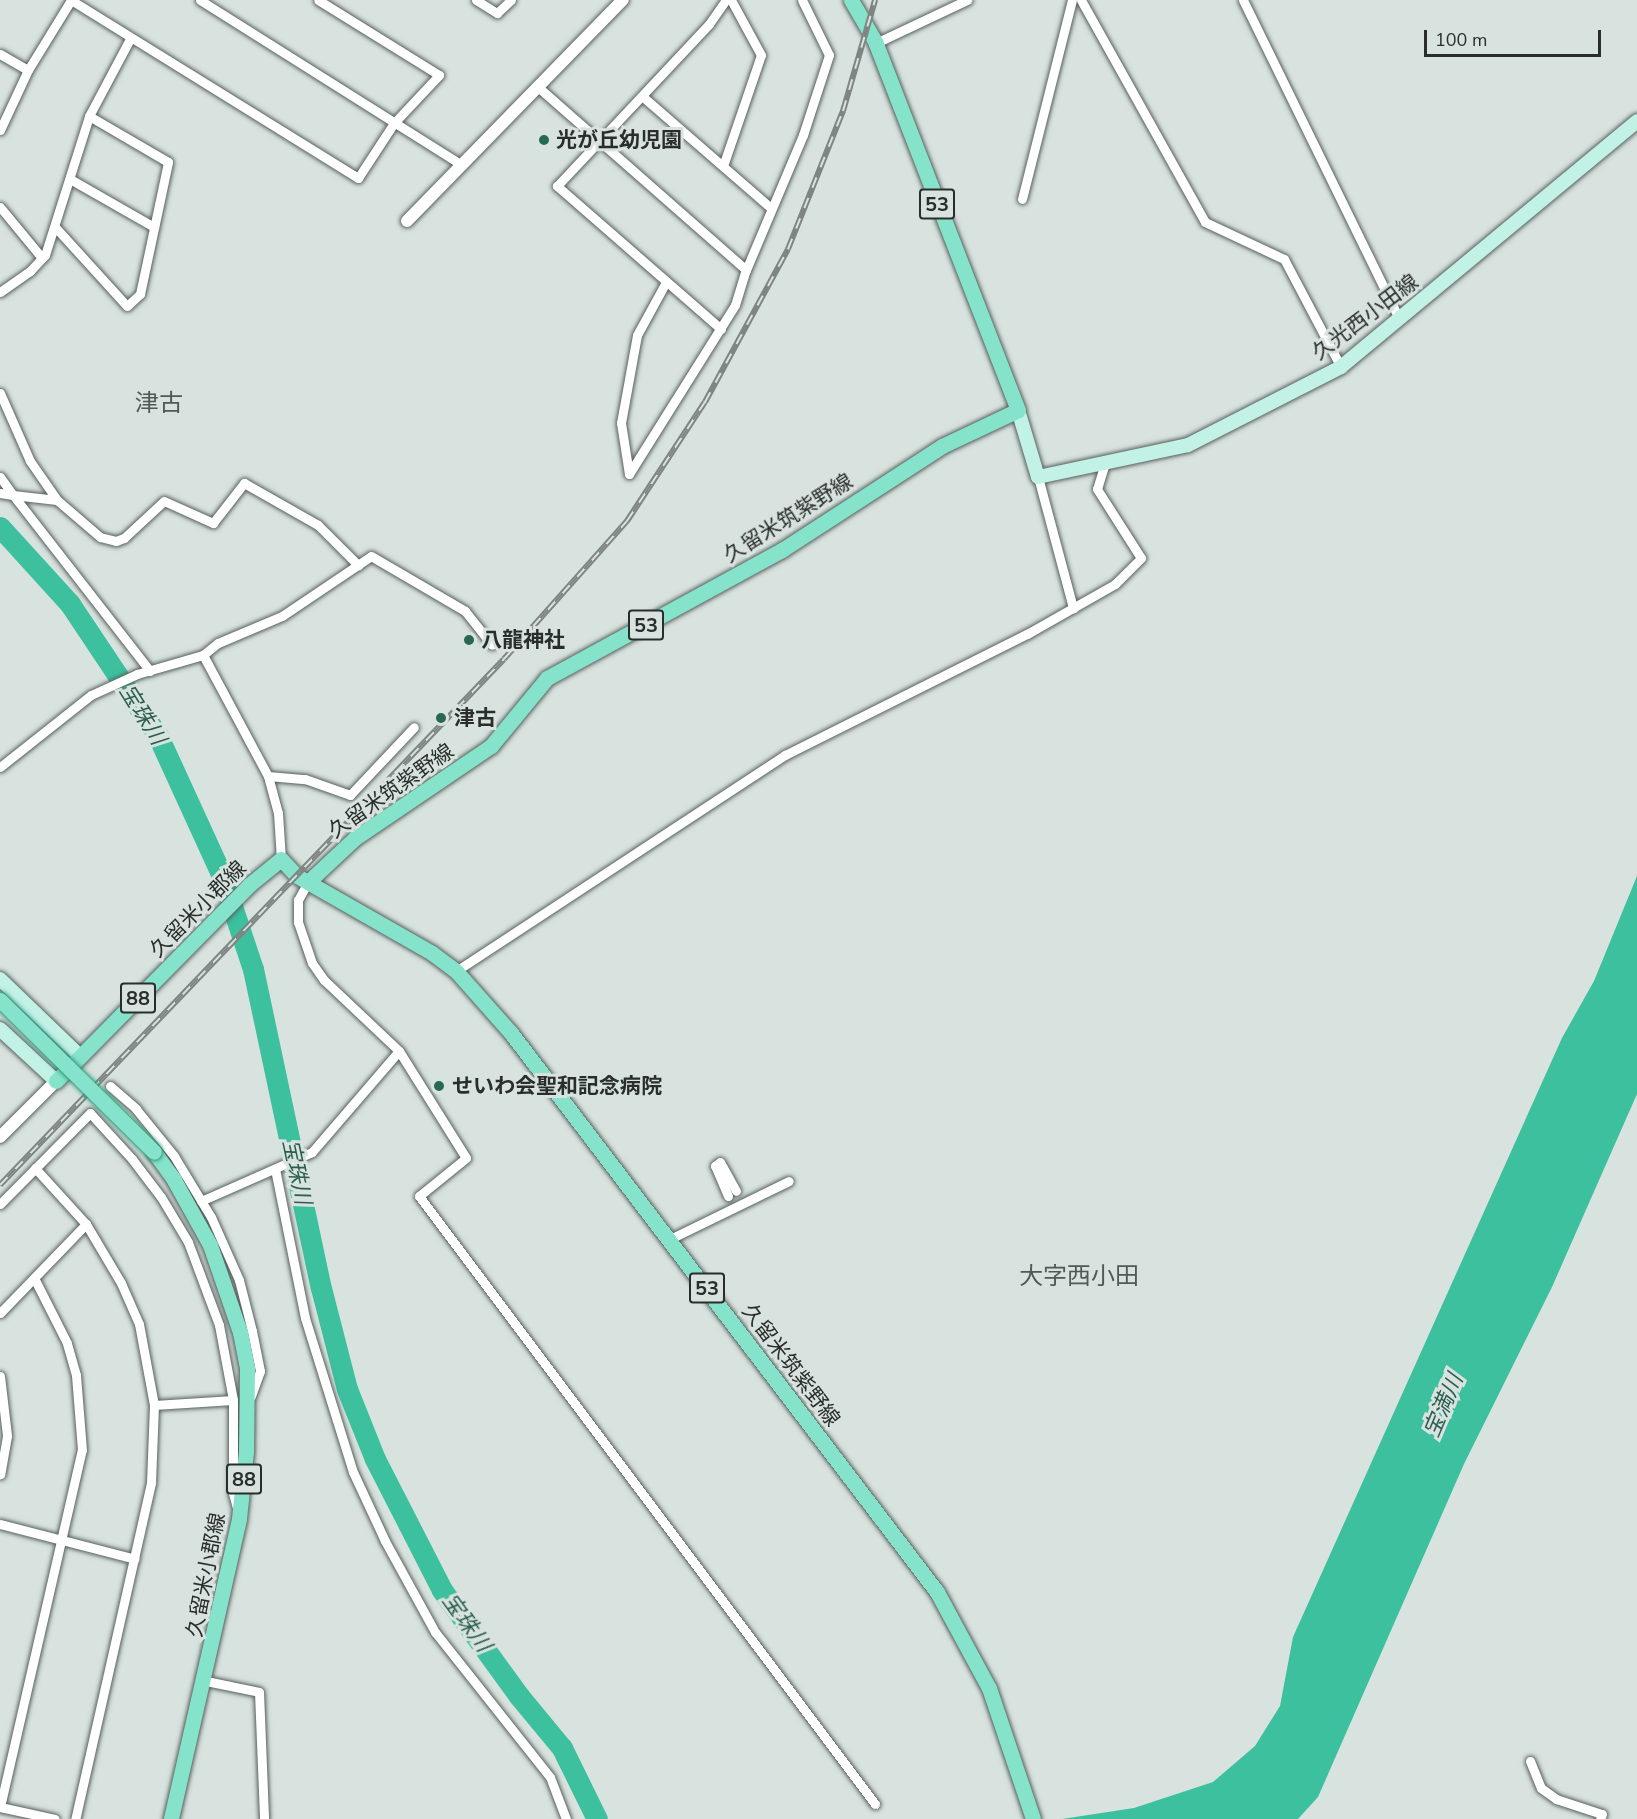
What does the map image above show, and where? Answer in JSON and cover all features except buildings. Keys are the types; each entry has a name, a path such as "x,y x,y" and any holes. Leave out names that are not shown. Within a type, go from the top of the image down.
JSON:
{"main road":[{"name":"53","path":"851,0 876,43 1018,410"},
{"name":"久光西小田線","path":"1038,477 1188,445 1341,367 1637,121"},
{"path":"1018,410 1038,477"},
{"name":"久留米筑紫野線","path":"1018,410 942,446 783,550 548,678 491,746 355,838 308,882 432,952 456,972 511,1033 937,1592 989,1688 1033,1819"},
{"path":"281,859 308,882"},
{"name":"久留米小郡線","path":"56,1081 249,885 281,859"},
{"path":"0,979 80,1056"},
{"name":"久留米小郡線","path":"0,1000 154,1152 195,1216 226,1286 247,1369 240,1403 239,1519 206,1681 171,1819"},
{"path":"0,1029 56,1081"}],"street":[{"path":"0,130 28,70 71,0 358,178 394,123 439,75 318,0"},
{"path":"200,0 462,165"},
{"path":"476,0 497,13 511,0"},
{"path":"721,329 557,186 709,24 728,0 761,55 723,166"},
{"path":"666,282 638,335 621,423 629,474 735,305 746,270 803,135 829,55 802,0"},
{"path":"876,43 967,0"},
{"path":"1022,199 1072,0"},
{"path":"1081,0 1205,222 1284,259 1341,367"},
{"path":"1244,0 1400,320"},
{"path":"407,221 618,1"},
{"path":"0,292 42,258 56,228 89,116 131,38"},
{"path":"0,54 28,70"},
{"path":"538,87 746,270"},
{"path":"642,96 771,208"},
{"path":"56,228 127,306 140,294 168,162 89,116"},
{"path":"70,179 154,226"},
{"path":"0,207 42,258"},
{"path":"0,393 30,461 57,500 100,537 116,541 124,538 164,501 213,523 244,483 318,525 358,565"},
{"path":"456,972 785,754 1073,608 1115,584 1141,558 1097,489 1105,462"},
{"path":"0,477 150,670"},
{"path":"1038,477 1073,608"},
{"path":"1,493 57,500"},
{"path":"0,766 91,695 137,674 203,655 218,643 282,616 371,556 465,611 492,645"},
{"path":"203,655 268,776 278,813 281,859"},
{"path":"268,776 305,779 350,795 414,727"},
{"path":"308,882 298,900 298,922 312,963 324,980 399,1052 466,1158 419,1196 874,1804"},
{"path":"201,1201 306,1156 399,1052"},
{"path":"0,1137 56,1081"},
{"path":"110,1086 136,1109 174,1156 201,1201 239,1280 260,1371 240,1403"},
{"path":"0,1204 90,1113 132,1159 161,1197 203,1275 240,1403"},
{"path":"278,1167 305,1318 353,1472 385,1541 435,1632 550,1777 566,1819"},
{"path":"34,1168 86,1224 121,1283 139,1324 154,1405 151,1484 75,1819"},
{"path":"670,1239 789,1180"},
{"path":"732,1193 737,1206"},
{"path":"0,1313 86,1224"},
{"path":"34,1278 67,1343 76,1375 82,1450 64,1540 0,1807 55,1819"},
{"path":"0,1376 7,1436 0,1474"},
{"path":"154,1405 240,1403"},
{"path":"0,1524 135,1559"},
{"path":"206,1681 259,1692 264,1819"},
{"path":"1530,1761 1540,1788 1556,1799 1602,1814 1600,1819"}],"water":[{"name":"宝満川","path":"1637,876 1637,1094 1552,1287 1464,1464 1318,1797 1298,1819 1062,1819 1134,1808 1213,1782 1255,1746 1280,1706 1293,1637 1562,1038 1594,981"}],"waterway":[{"name":"宝珠川","path":"0,527 70,604 158,736 222,876 253,969 321,1288 347,1389 375,1459 442,1590 519,1696 562,1748 597,1819"}],"railway":[{"path":"0,1185 504,659 627,521 705,402 788,249 843,111 875,0"}],"place":[{"name":"光が丘幼児園","path":"544,140"},
{"name":"八龍神社","path":"469,640"},
{"name":"津古","path":"441,718"},
{"name":"せいわ会聖和記念病院","path":"439,1086"}],"district":[{"name":"津古","path":"159,404"},
{"name":"大字西小田","path":"1079,1277"}]}
